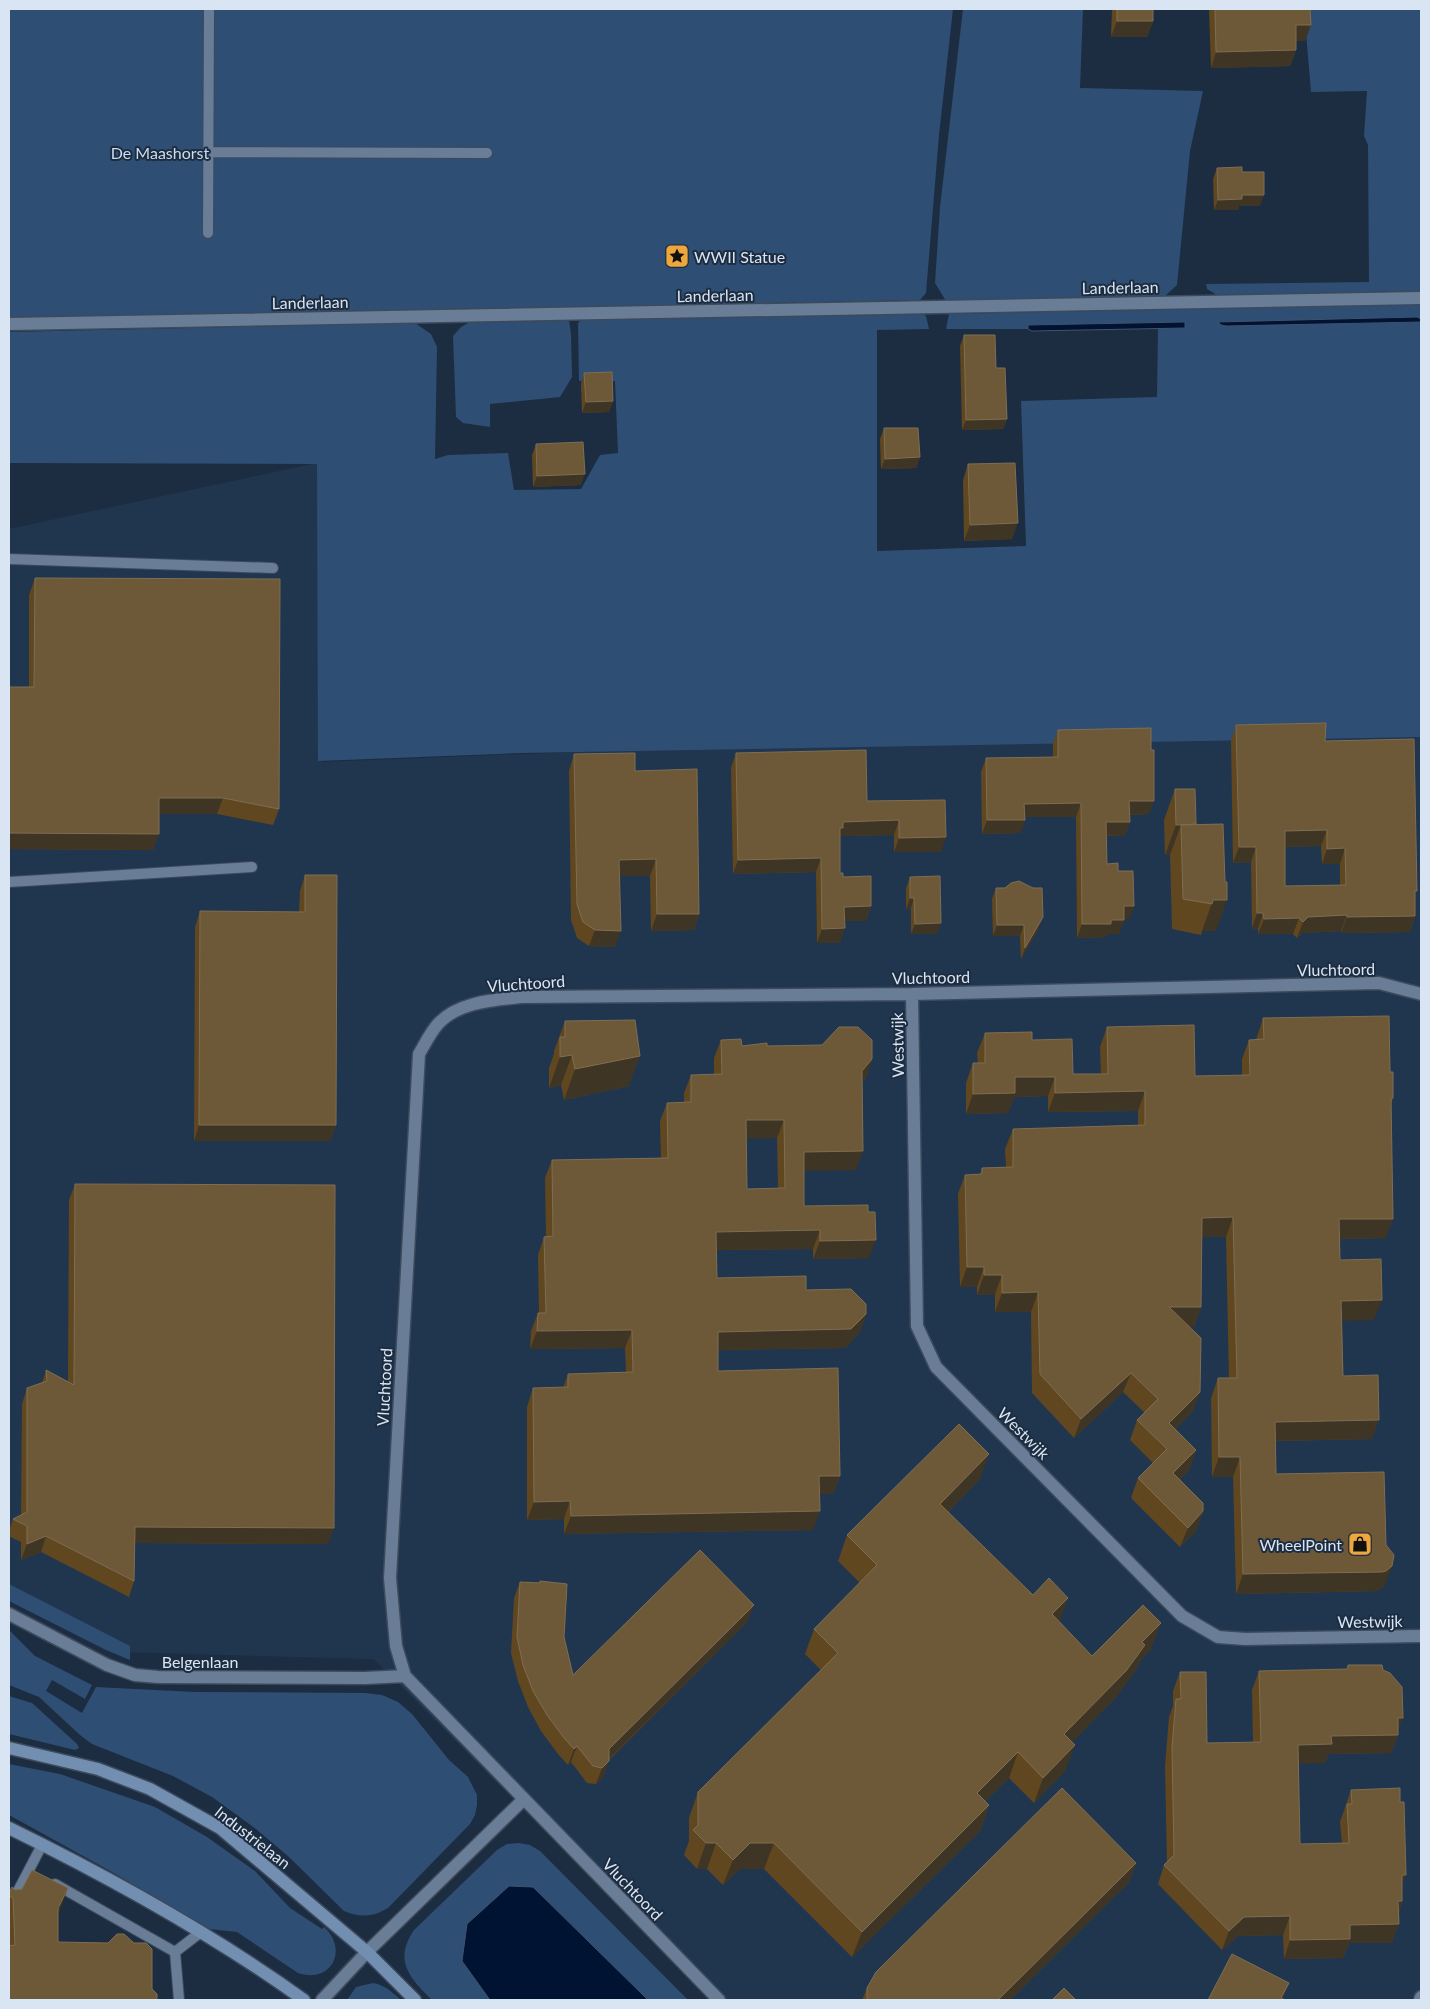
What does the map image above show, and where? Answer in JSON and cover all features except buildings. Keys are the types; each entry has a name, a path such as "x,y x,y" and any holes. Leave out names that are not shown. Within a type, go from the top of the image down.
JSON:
{"main road":[{"name":"Industrielaan","path":"9,1748 98,1769 150,1789 220,1828 366,1952 414,2000"},
{"path":"9,1828 150,1902 272,1977 304,2000"}],"street":[{"name":"Landerlaan","path":"9,324 1421,298"},
{"name":"Vluchtoord","path":"719,2000 523,1800 405,1676 396,1646 390,1578 419,1054 438,1024 460,1010 486,1001 521,997 912,994 1379,983 1421,994"},
{"name":"Westwijk","path":"912,994 917,1326 936,1367 1182,1616 1218,1637 1245,1639 1421,1636"},
{"name":"Belgenlaan","path":"9,1614 107,1665 135,1675 158,1677 345,1678 405,1676"},
{"path":"322,2000 366,1952 523,1800"}],"lane":[{"path":"208,233 210,9"},
{"path":"208,152 487,153"},
{"path":"9,559 273,568"},
{"path":"9,882 252,867"},
{"path":"9,1908 37,1874 42,1845"},
{"path":"37,1874 175,1952"},
{"path":"175,1952 201,1932"},
{"path":"175,1952 178,2000"}],"shaded area":[{"path":"1417,317 1421,319 1421,322 1226,326 1218,322"},
{"path":"1185,322 1185,328 1032,331 1028,329 1028,325"},
{"path":"317,463 322,762 1360,721 1421,553 1421,2000 709,2000 374,1659 116,1652 9,1593 9,529"},
{"path":"509,1886 533,1887 648,2000 490,2000 462,1961 467,1924"}],"green space":[{"name":"De Maashorst","path":"9,9 953,9 939,135 926,293 920,300 9,317"},
{"path":"963,9 1083,9 1080,88 1203,91 1190,151 1177,285 1165,296 946,301 935,283 940,207"},
{"path":"1304,9 1421,9 1421,291 1217,295 1207,289 1206,284 1369,282 1368,145 1364,136 1367,91 1311,92"},
{"path":"1421,304 1421,319 1417,317 1218,322 1226,326 1421,322 1421,737 522,753 318,761 317,464 9,463 9,332 415,323 431,334 437,347 435,459 448,455 508,453 514,490 581,489 600,455 618,453 615,381 579,381 578,324 580,320 923,314 926,316 929,329 877,330 877,551 1026,546 1021,401 1157,397 1158,328 1185,328 1185,322 1028,325 1028,329 946,329 949,314"},
{"path":"569,320 572,377 560,397 490,404 490,427 463,423 456,417 453,336 461,327 470,322"},
{"path":"9,1584 130,1646 130,1660 106,1650 9,1601"},
{"path":"9,1630 35,1656 92,1685 85,1699 52,1680 46,1691 82,1713 96,1687 195,1692 365,1693 382,1695 398,1702 412,1714 449,1760 468,1777 477,1795 475,1815 470,1824 388,1908 367,1915 356,1915 344,1911 289,1857 256,1829 212,1797 173,1776 92,1744 39,1697 9,1685"},
{"path":"9,1696 32,1703 77,1744 79,1748 75,1750 9,1734"},
{"path":"9,1764 60,1774 155,1807 207,1837 255,1871 290,1908 322,1929 324,1927 335,1945 333,1963 320,1974 298,1973 237,1932 209,1929 9,1815"},
{"path":"519,1843 530,1845 540,1851 688,2000 648,2000 533,1887 462,1961 490,2000 432,2000 417,1984 407,1968 405,1951 414,1930 497,1850 507,1844"},
{"path":"373,1983 385,1987 401,2000 347,2000 356,1987"}],"place":[{"name":"WWII Statue","path":"677,256"},
{"name":"WheelPoint","path":"1360,1544"}]}
